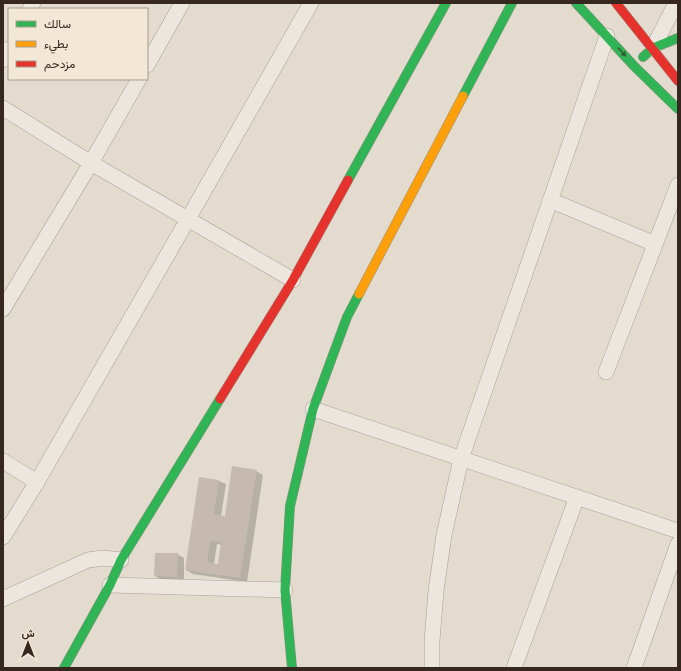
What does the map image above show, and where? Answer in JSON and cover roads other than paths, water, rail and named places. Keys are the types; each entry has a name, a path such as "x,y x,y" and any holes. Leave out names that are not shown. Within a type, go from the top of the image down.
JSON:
{"street":[{"path":"148,63 182,3"},
{"path":"3,537 37,482 311,3"},
{"path":"64,668 110,585 121,560 293,280 446,3"},
{"path":"292,668 285,590 290,506 313,409 347,317 512,3"},
{"path":"576,3 634,66 678,109"},
{"path":"616,3 678,81"},
{"path":"634,66 653,48 676,3"},
{"path":"432,668 432,640 436,591 444,535 461,459 607,36"},
{"path":"653,48 678,38"},
{"path":"3,60 8,51"},
{"path":"3,309 91,163 138,80"},
{"path":"3,108 91,163 293,280"},
{"path":"606,372 678,185"},
{"path":"550,200 655,244"},
{"path":"313,409 678,531"},
{"path":"3,461 37,482"},
{"path":"514,668 577,497"},
{"path":"634,668 678,544"},
{"path":"3,599 88,560 103,558 121,560"},
{"path":"110,585 285,590"}]}
